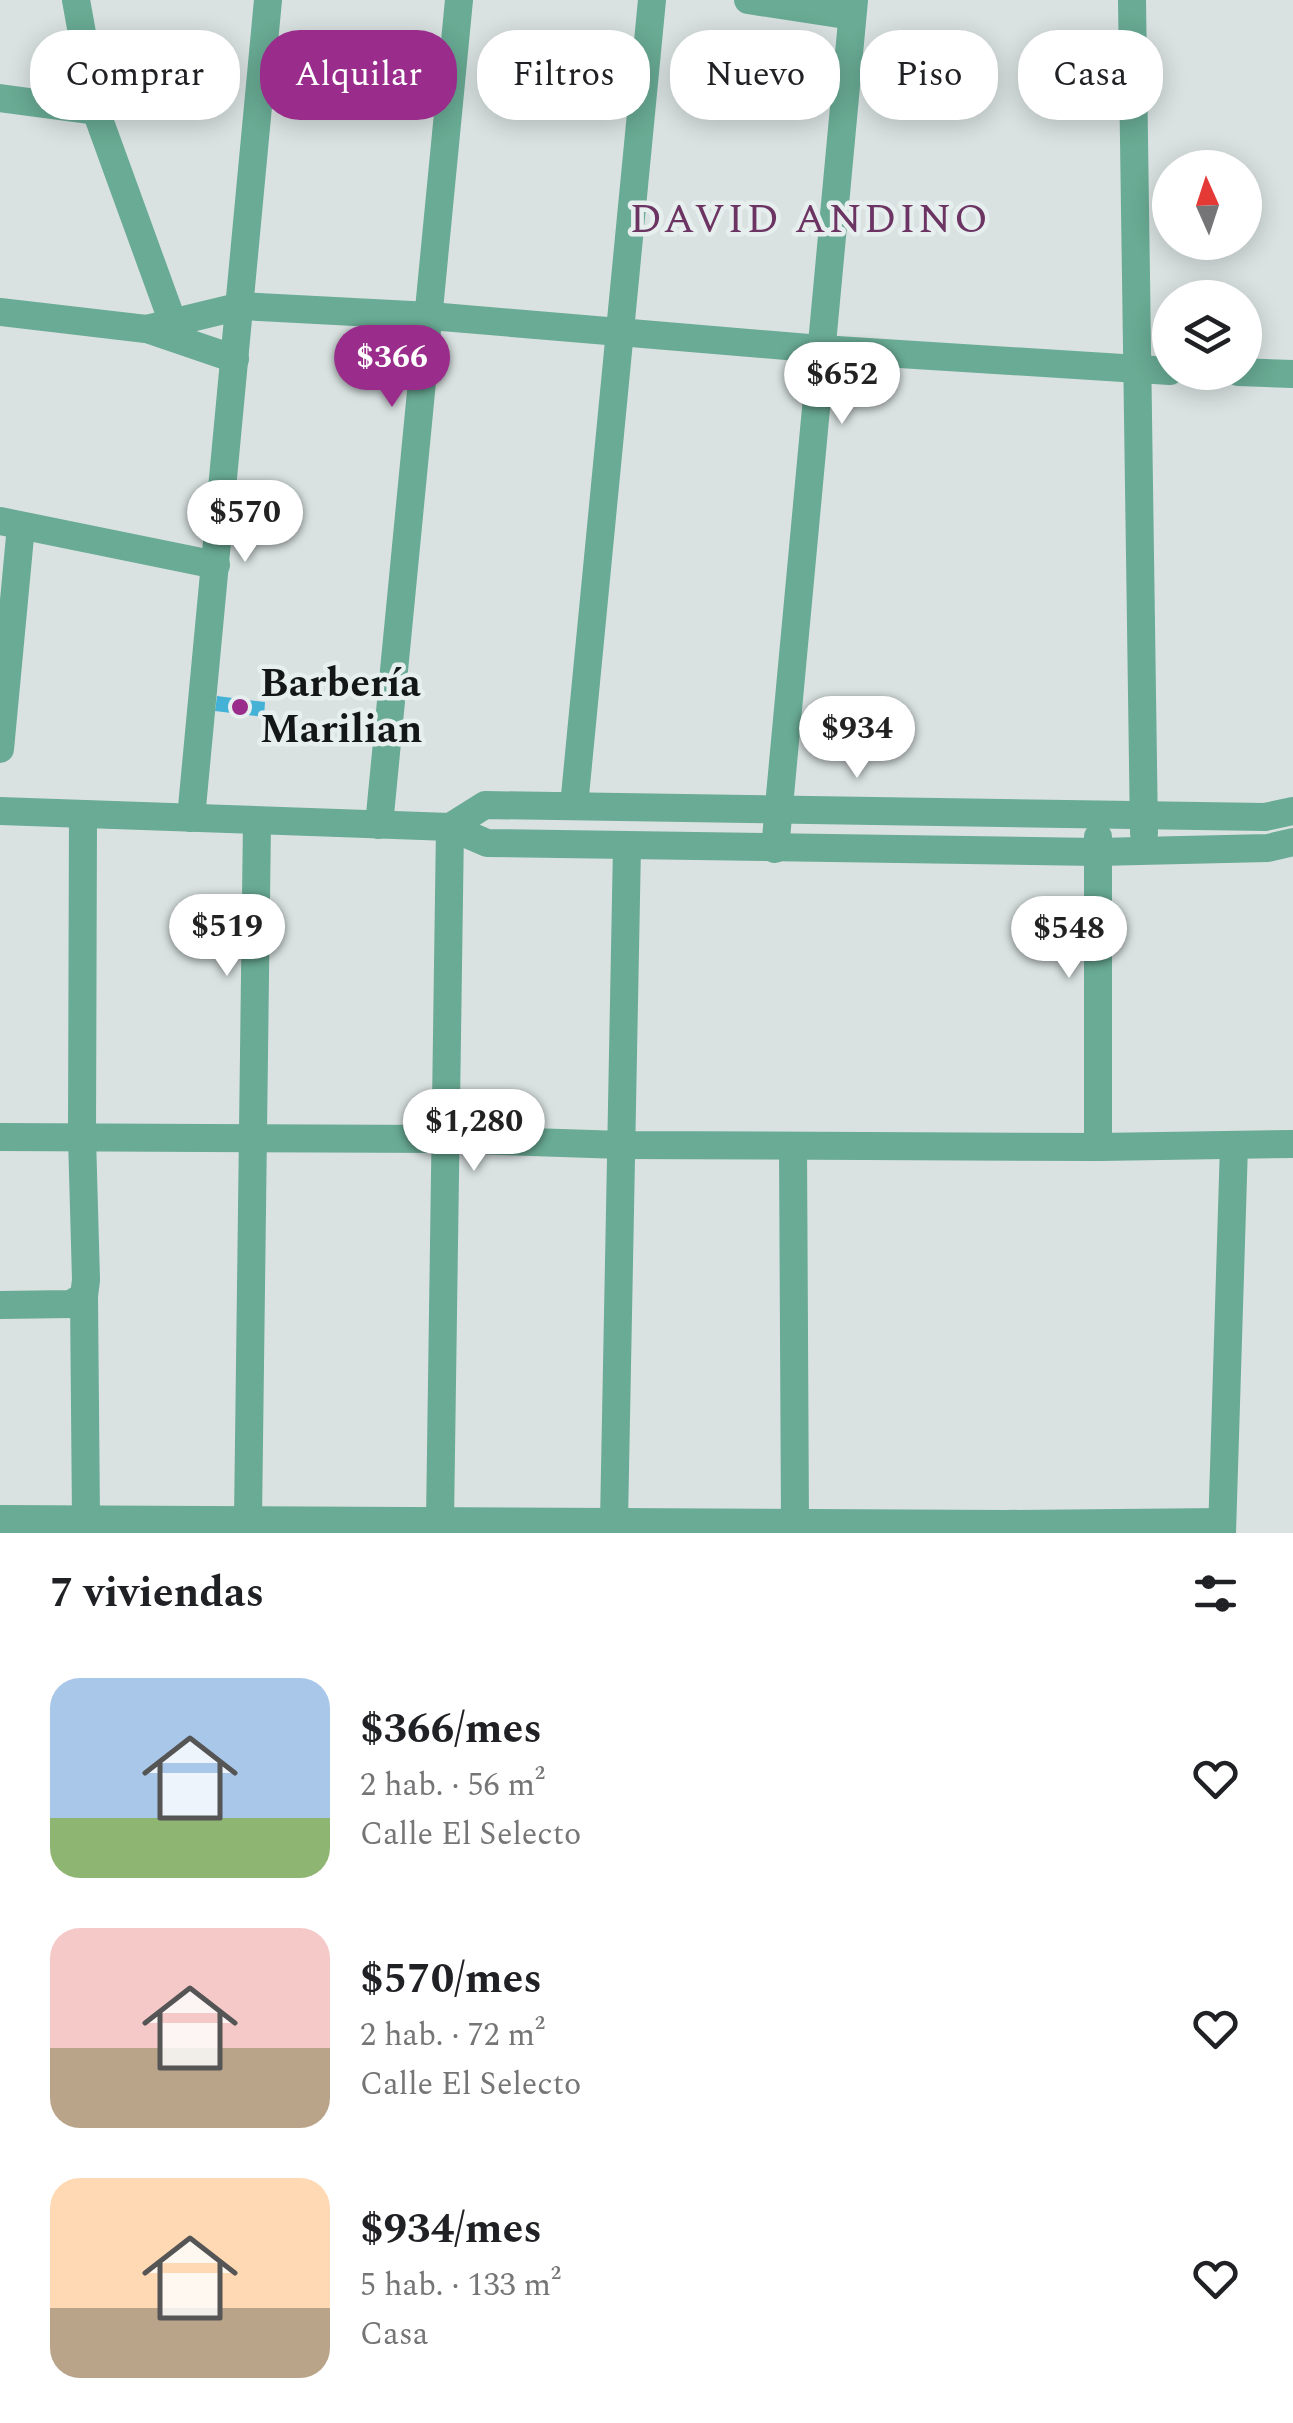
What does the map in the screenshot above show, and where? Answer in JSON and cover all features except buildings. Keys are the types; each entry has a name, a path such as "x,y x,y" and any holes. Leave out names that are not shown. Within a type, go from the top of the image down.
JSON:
{"street":[{"path":"76,0 81,30"},
{"path":"191,818 268,0"},
{"path":"379,825 459,0"},
{"path":"574,806 652,0"},
{"path":"748,0 853,8 775,849"},
{"path":"1132,0 1144,850"},
{"path":"0,98 30,102"},
{"path":"99,120 159,326"},
{"path":"159,326 241,306 430,316 1152,370"},
{"path":"0,312 159,326 236,359"},
{"path":"1262,373 1293,374"},
{"path":"0,749 10,524 216,565"},
{"path":"450,827 484,805 1265,817 1293,811"},
{"path":"0,811 450,827 486,843 1098,852 1268,848 1293,842"},
{"path":"84,814 84,1296 104,1524"},
{"path":"1098,815 1098,1148"},
{"path":"248,1520 257,820"},
{"path":"442,1527 450,827"},
{"path":"614,1522 628,846"},
{"path":"0,1137 446,1138 622,1145 1098,1148 1293,1144"},
{"path":"0,1519 104,1524 248,1520 442,1527 614,1522 1222,1527 1234,1145"},
{"path":"793,1146 795,1523"},
{"path":"0,1305 71,1304 84,1296"}],"place":[{"name":"Barbería Marilian","path":"240,707"}],"district":[{"name":"DAVID ANDINO","path":"810,219"}]}
